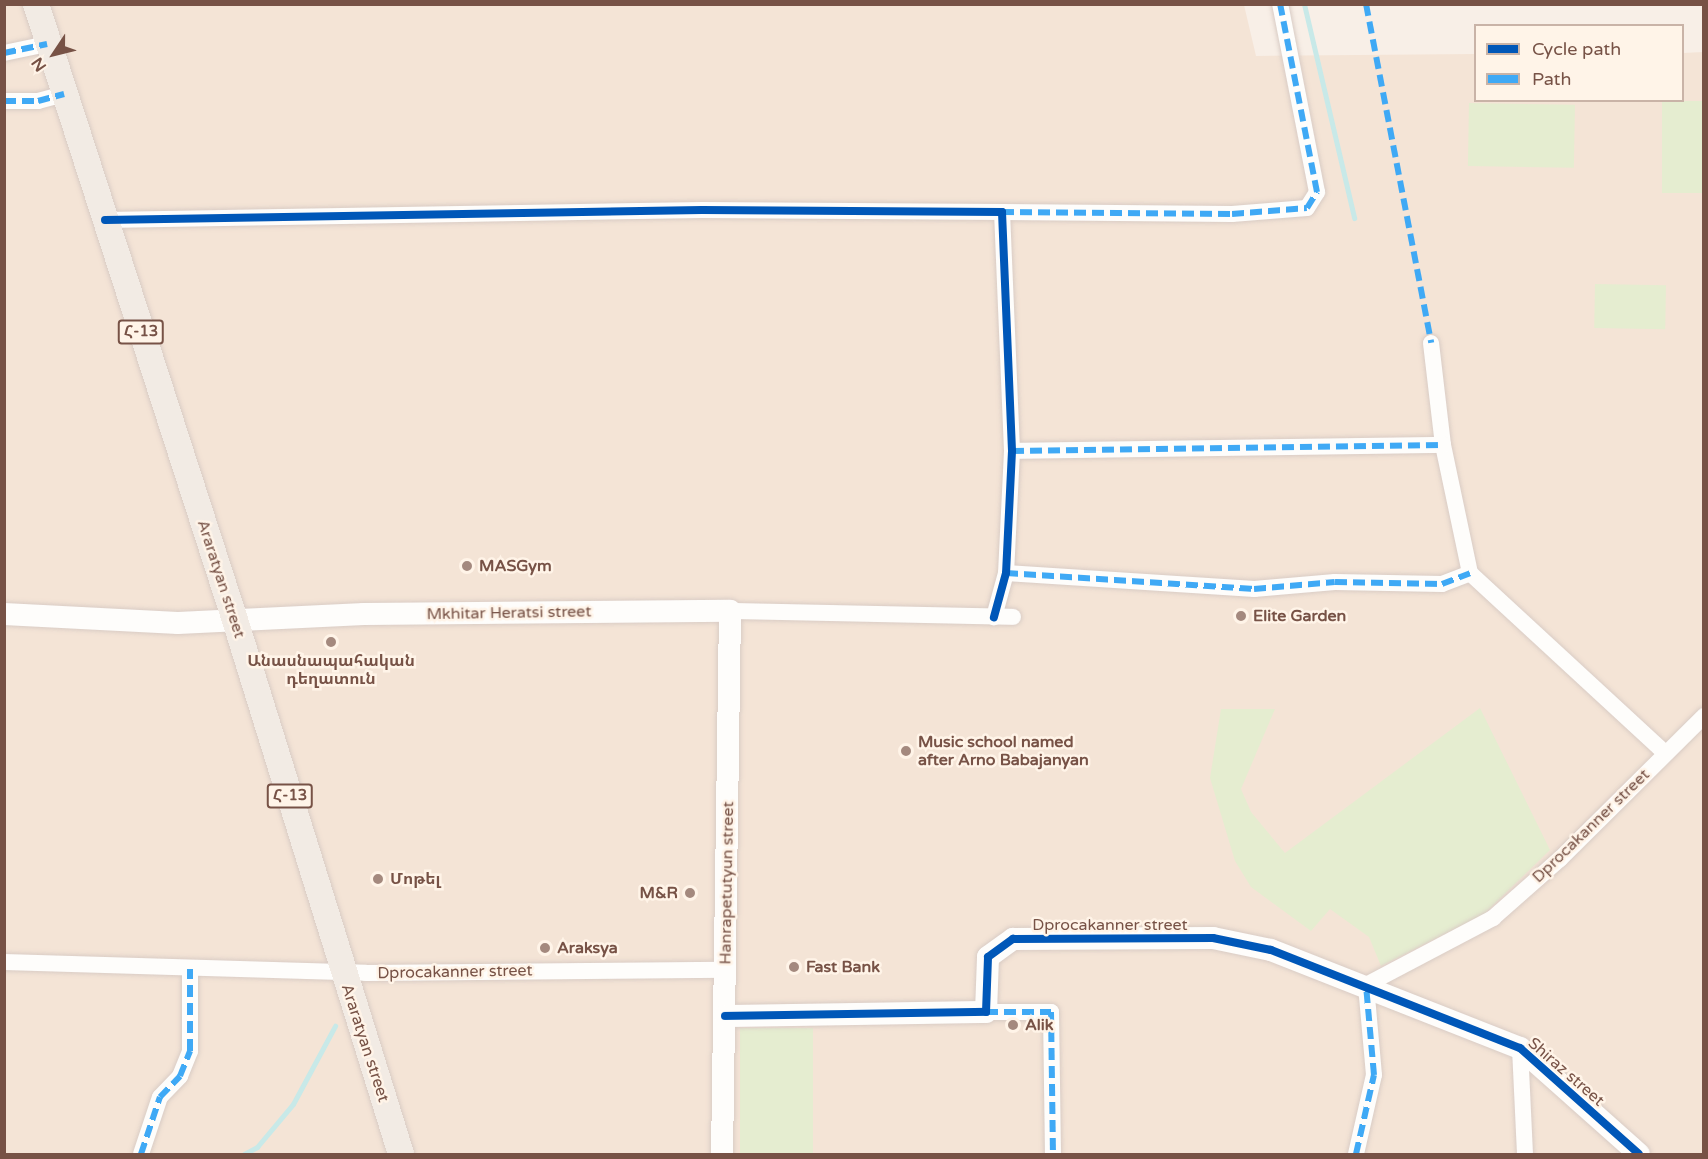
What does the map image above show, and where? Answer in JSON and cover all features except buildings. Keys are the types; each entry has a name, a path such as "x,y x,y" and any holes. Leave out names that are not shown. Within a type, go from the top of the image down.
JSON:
{"main road":[{"name":"Araratyan street","path":"36,4 47,44 235,620 342,972 401,1155"}],"street":[{"path":"105,220 702,210 1232,214 1307,208 1317,192 1280,4"},
{"path":"4,53 47,44"},
{"path":"4,101 38,100 64,94"},
{"path":"994,616 1006,573 1012,451 1002,212"},
{"path":"1431,343 1443,445 1470,573 1665,753"},
{"path":"1012,451 1443,445"},
{"path":"1006,573 1254,589 1335,582 1442,584 1470,573"},
{"name":"Mkhitar Heratsi street","path":"4,614 178,623 364,614 730,611 1013,617"},
{"name":"Hanrapetutyun street","path":"722,1155 730,611"},
{"name":"Dprocakanner street","path":"986,1012 988,957 1013,939 1213,938 1270,950 1366,985 1493,918 1560,859 1704,716"},
{"name":"Dprocakanner street","path":"4,962 342,972 726,970"},
{"path":"141,1155 145,1134 160,1096 180,1076 190,1051 190,969"},
{"path":"1356,1155 1374,1075 1366,985"},
{"name":"Shiraz street","path":"1366,985 1520,1048 1639,1155"},
{"path":"725,1016 1051,1012 1053,1155"},
{"path":"1520,1048 1525,1155"}],"shaded area":[{"path":"5,5 1244,5 1256,56 1474,54 1474,102 1684,102 1684,53 1703,52 1703,1154 5,1154"}],"green space":[{"path":"1703,101 1703,193 1662,193 1662,102"},
{"path":"1469,103 1575,105 1574,168 1468,166"},
{"path":"1595,284 1666,285 1665,329 1594,328"},
{"path":"1480,708 1550,850 1484,914 1381,966 1369,937 1330,909 1311,931 1251,887 1235,861 1210,778 1221,709 1275,709 1241,789 1251,812 1285,853"},
{"path":"740,1028 813,1028 813,1154 740,1154"}],"waterway":[{"path":"1304,4 1354,218"},
{"path":"244,1154 257,1147 293,1104 335,1026"}],"marked path":[{"path":"1002,212 1232,214 1307,208 1317,192 1280,4"},
{"path":"1366,4 1431,343"},
{"path":"4,53 47,44"},
{"path":"4,101 38,101 64,94"},
{"path":"1012,451 1443,445"},
{"path":"1006,573 1254,589 1335,582 1442,584 1470,573"},
{"path":"141,1154 160,1097 180,1076 190,1051 190,969"},
{"path":"1356,1154 1374,1075 1366,985"},
{"path":"986,1012 1051,1012 1053,1154"}],"cycle path":[{"path":"105,220 702,210 1002,212 1012,451 1006,573 994,617"},
{"path":"725,1016 986,1012 988,957 1013,939 1213,938 1271,950 1520,1048 1639,1154"}],"place":[{"name":"MASGym","path":"467,566"},
{"name":"Elite Garden","path":"1241,616"},
{"name":"Անասնապահական դեղատուն","path":"331,642"},
{"name":"Music school named after Arno Babajanyan","path":"906,751"},
{"name":"Մոթել","path":"378,879"},
{"name":"M&R","path":"690,893"},
{"name":"Araksya","path":"545,948"},
{"name":"Fast Bank","path":"794,967"},
{"name":"Alik","path":"1013,1025"}]}
